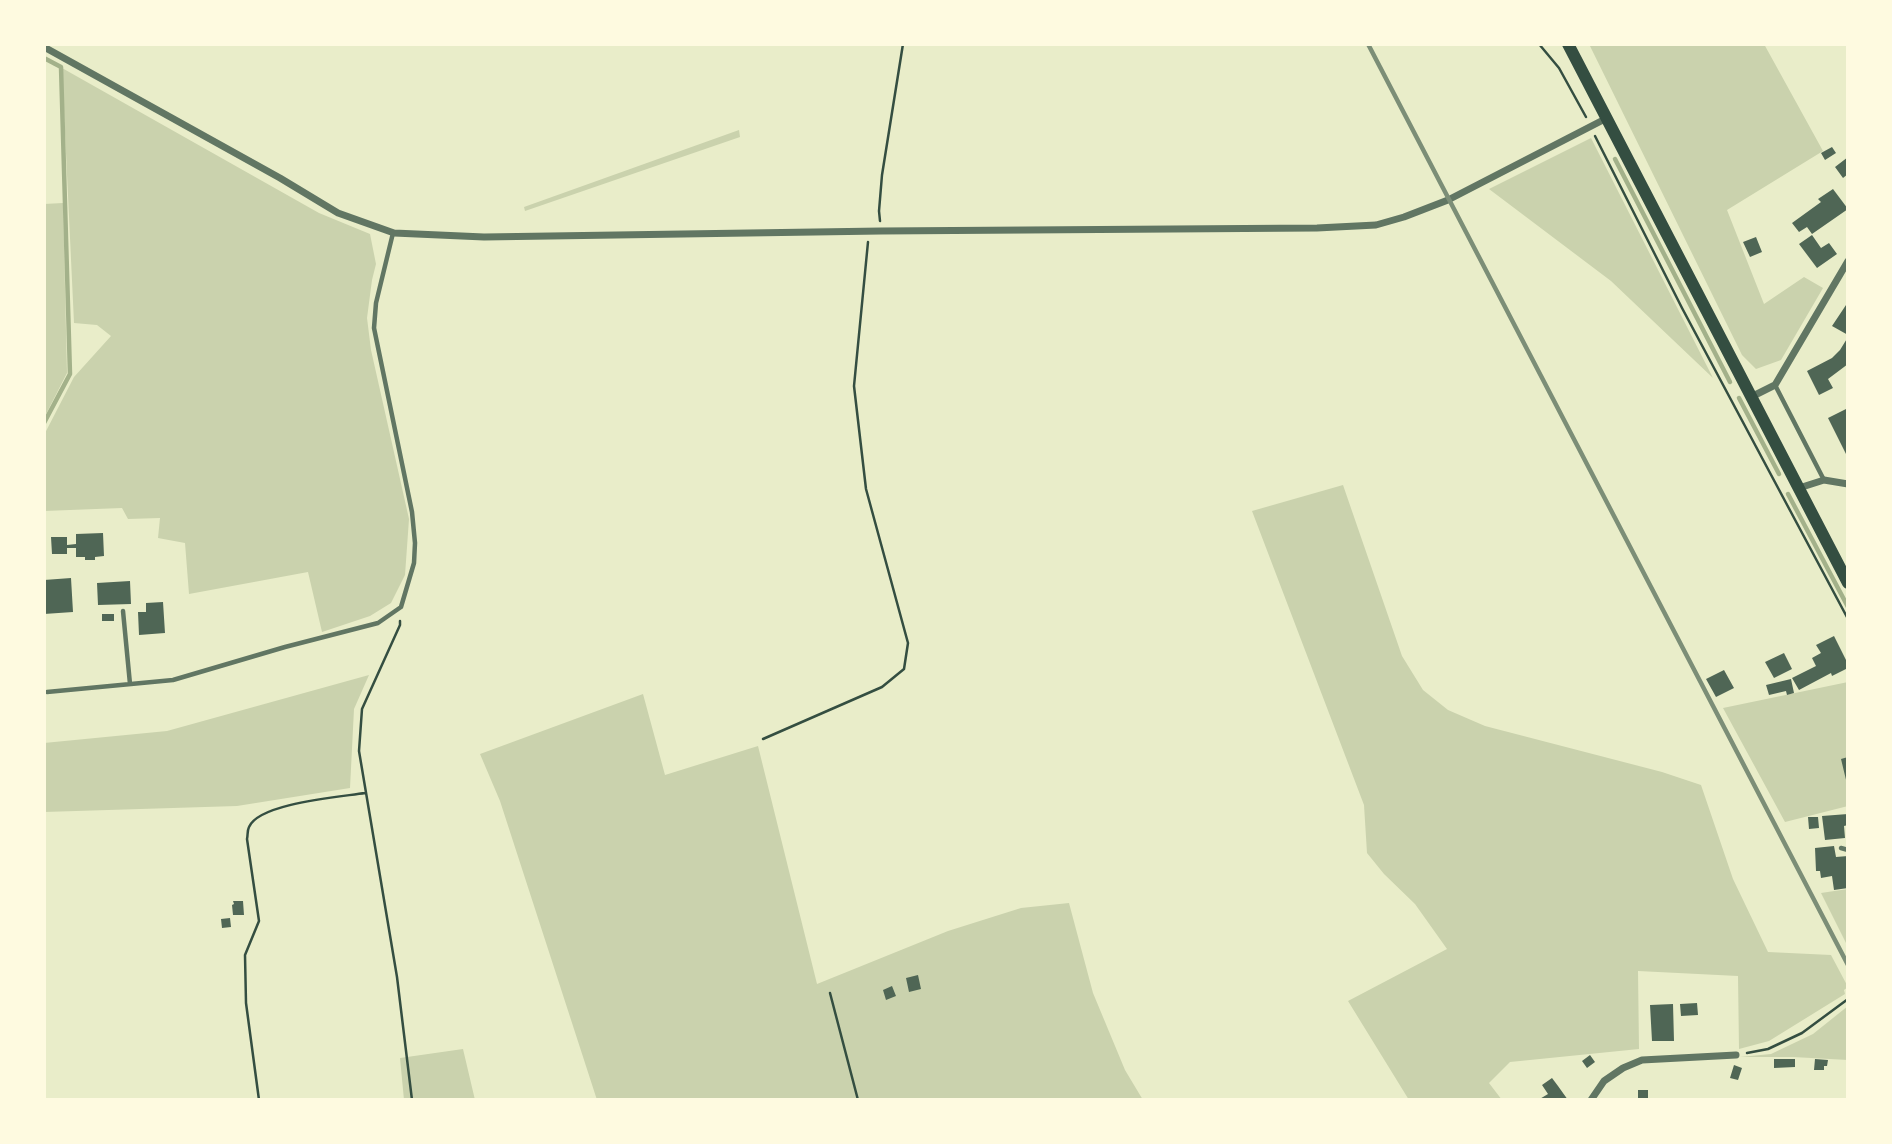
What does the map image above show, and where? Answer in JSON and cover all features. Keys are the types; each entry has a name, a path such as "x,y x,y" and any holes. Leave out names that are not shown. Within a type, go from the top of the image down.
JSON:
{"main road":[{"path":"1568,44 1848,583"}],"street":[{"path":"44,47 338,213 394,233 484,237 1376,225 1448,200 1607,118"},
{"path":"1751,397 1775,385 1848,261"},
{"path":"1799,488 1824,480 1848,484"},
{"path":"1591,1100 1604,1082 1623,1068 1642,1060 1736,1055"}],"lane":[{"path":"47,692 173,680 379,623 401,607 414,563 412,512 374,328 376,303 394,233"},
{"path":"1775,385 1824,480"},
{"path":"123,611 130,684"},
{"path":"1841,848 1848,850"}],"path":[{"path":"881,230 879,211 882,175 902,44"},
{"path":"1539,44 1559,68 1591,127 1695,333 1848,619"},
{"path":"764,739 882,687 904,668 908,643 866,489 854,386 869,232"},
{"path":"401,607 400,625 362,709 359,751 397,977 412,1100"},
{"path":"259,1100 246,1003 245,955 259,922 247,839 249,826 260,816 289,804 365,793"},
{"path":"830,993 858,1100"},
{"path":"1736,1055 1768,1048 1802,1033 1848,999"}],"green space":[{"path":"1589,44 1764,44 1823,151 1727,210 1764,304 1804,277 1823,288 1781,360 1756,369 1742,355"},
{"path":"62,68 319,213 370,234 376,264 367,318 371,350 409,519 405,575 391,603 370,616 322,632 308,572 189,594 185,543 158,538 160,518 128,519 122,508 44,511 44,435 74,377 111,336 97,325 74,323"},
{"path":"739,130 740,137 525,211 524,207"},
{"path":"1591,138 1713,378 1611,281 1489,189"},
{"path":"63,203 67,373 44,418 44,204"},
{"path":"1343,485 1402,656 1423,690 1448,710 1485,726 1662,772 1701,785 1733,879 1768,952 1831,955 1848,987 1844,990 1845,994 1769,1041 1739,1049 1738,976 1638,971 1639,1049 1510,1062 1489,1083 1502,1100 1409,1100 1348,1001 1447,949 1415,904 1367,853 1364,805 1252,511"},
{"path":"369,675 354,709 350,788 237,806 44,812 44,743 167,731"},
{"path":"1848,682 1848,806 1785,822 1723,708"},
{"path":"643,694 665,775 758,746 817,984 948,931 1021,908 1069,903 1093,993 1125,1070 1143,1100 597,1100 500,801 480,754"},
{"path":"1848,889 1848,947 1821,893"},
{"path":"1848,1006 1848,1060 1740,1057 1771,1054 1813,1034"},
{"path":"463,1049 475,1100 404,1100 400,1058"}],"building":[{"path":"1832,147 1836,153 1825,160 1821,153"},
{"path":"1848,157 1848,174 1843,178 1835,167"},
{"path":"1833,189 1848,209 1812,234 1807,227 1799,232 1792,223 1821,202 1818,199"},
{"path":"1812,235 1821,248 1829,243 1837,254 1817,268 1799,244"},
{"path":"1756,237 1762,252 1750,257 1743,242"},
{"path":"1848,302 1848,335 1832,326"},
{"path":"1848,337 1848,364 1828,379 1833,388 1819,395 1807,371 1832,358"},
{"path":"1848,408 1848,458 1828,418"},
{"path":"103,533 104,556 95,557 95,560 76,557 76,548 67,548 67,554 52,554 51,537 67,537 67,545 76,544 76,534"},
{"path":"71,578 73,612 44,614 44,580"},
{"path":"130,581 131,604 98,605 97,583"},
{"path":"163,602 165,633 139,635 138,612 146,612 146,603"},
{"path":"102,614 114,614 114,621 102,621"},
{"path":"1834,636 1848,668 1832,676 1831,673 1799,690 1792,678 1816,666 1812,658 1821,653 1816,645"},
{"path":"1784,653 1792,669 1774,678 1765,662"},
{"path":"1724,670 1734,688 1716,697 1706,679"},
{"path":"1791,679 1794,693 1787,695 1786,691 1769,695 1766,685"},
{"path":"1848,757 1848,784 1847,784 1841,759"},
{"path":"1848,814 1848,825 1844,826 1845,838 1825,840 1822,816"},
{"path":"1808,817 1818,817 1819,828 1809,829"},
{"path":"1834,846 1836,857 1848,856 1848,888 1834,890 1832,876 1821,878 1820,871 1816,871 1815,848"},
{"path":"233,901 243,901 244,915 233,915"},
{"path":"230,918 231,927 222,928 221,919"},
{"path":"918,975 921,989 909,992 906,978"},
{"path":"892,986 896,996 886,1000 883,990"},
{"path":"1697,1003 1698,1015 1681,1016 1680,1004"},
{"path":"1673,1004 1674,1041 1652,1041 1650,1005"},
{"path":"1590,1055 1595,1062 1587,1068 1582,1061"},
{"path":"1774,1059 1795,1059 1795,1067 1774,1068"},
{"path":"1815,1059 1828,1060 1824,1070 1814,1070"},
{"path":"1734,1065 1742,1068 1738,1080 1730,1078"},
{"path":"1552,1078 1568,1100 1538,1100 1548,1094 1542,1085"},
{"path":"1638,1090 1648,1090 1648,1100 1638,1100"}],"waterway":[{"path":"44,58 61,67 70,374 44,423"},
{"path":"1615,159 1730,382"},
{"path":"1739,398 1779,474"},
{"path":"1788,494 1848,607"}],"railway":[{"path":"1368,44 1848,965"}]}
